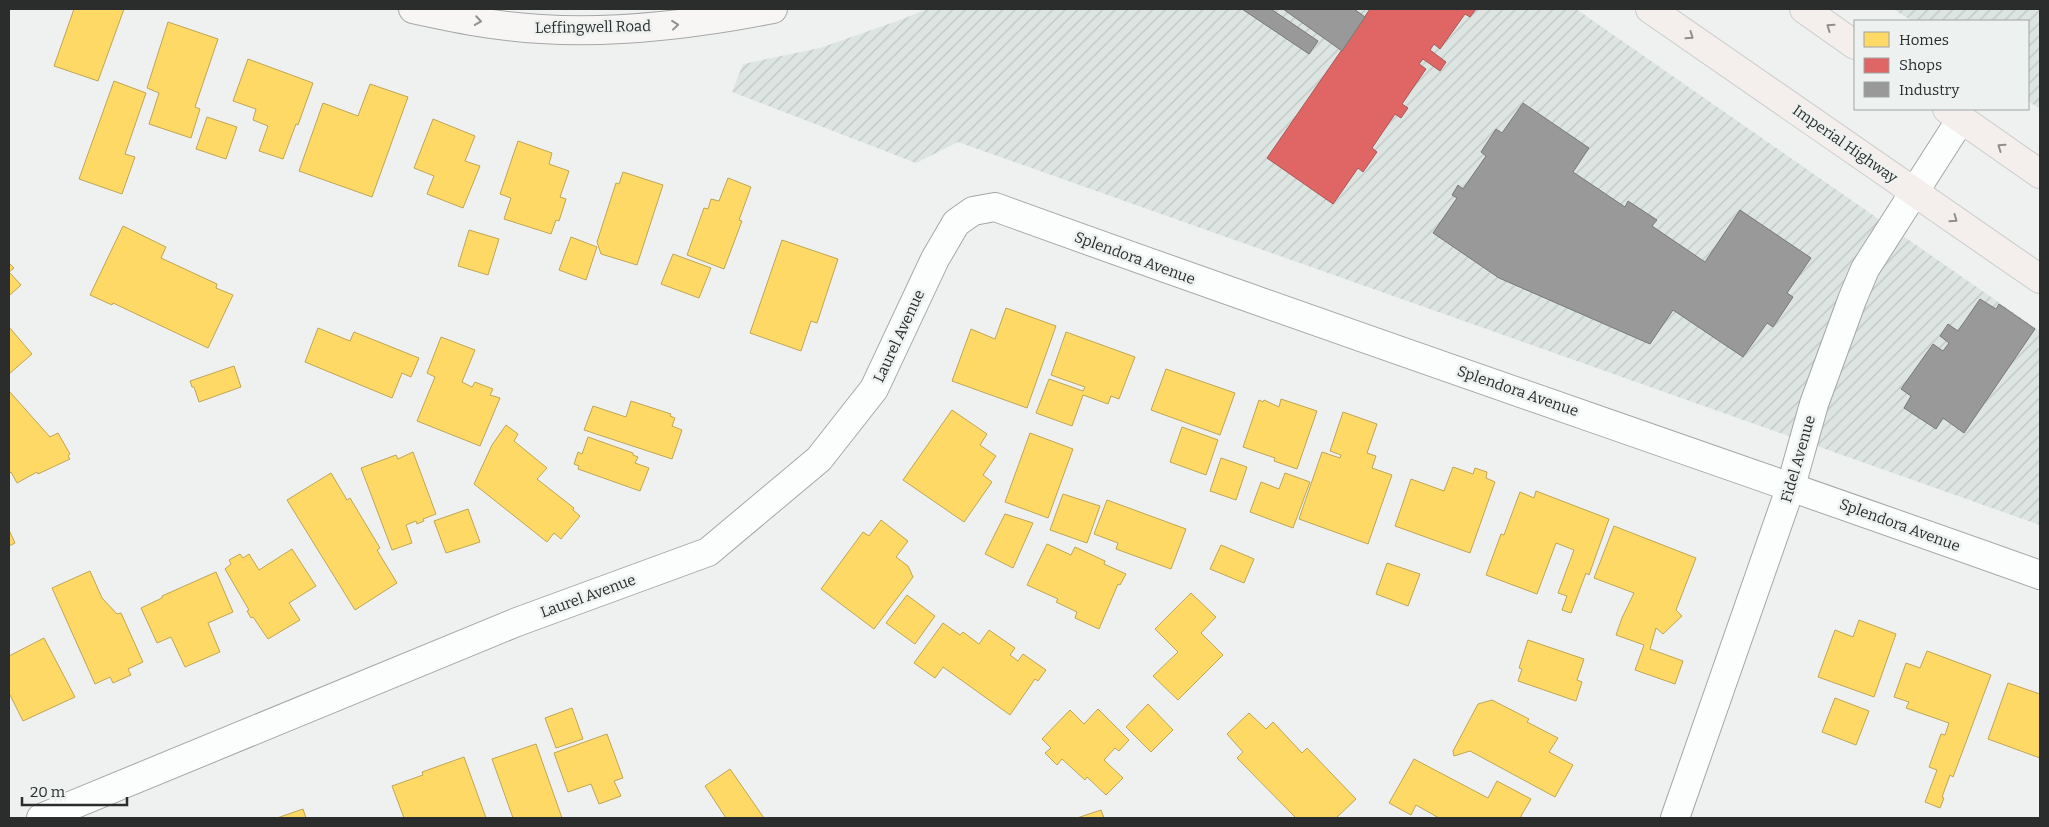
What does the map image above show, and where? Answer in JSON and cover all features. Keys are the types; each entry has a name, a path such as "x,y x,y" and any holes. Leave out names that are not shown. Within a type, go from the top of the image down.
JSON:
{"main road":[{"name":"Leffingwell Road","path":"413,9 479,21 540,29 585,30 675,25 773,9"},
{"name":"Imperial Highway","path":"1650,9 2040,279"},
{"path":"1804,9 1854,44"},
{"path":"1954,114 2040,174"}],"street":[{"name":"Fidel Avenue","path":"1676,818 1791,486 1814,404 1861,277 1914,191 1954,114"},
{"name":"Splendora Avenue","path":"995,207 1171,271 1791,486 2040,575"},
{"name":"Laurel Avenue","path":"41,818 516,622 708,552 819,458 874,389 935,260 956,223 973,211 995,207"}],"shaded area":[{"path":"927,9 1576,9 2040,331 2040,525 958,142 916,163 732,92 743,64 820,48"},
{"path":"1893,9 2040,9 2040,109 2029,102 2029,20 1910,20"}],"building: Homes":[{"path":"74,9 124,9 98,81 54,66"},
{"path":"168,22 218,39 195,107 200,109 191,138 149,124 159,93 147,88"},
{"path":"248,59 313,83 283,159 259,151 268,126 253,120 256,109 233,101"},
{"path":"114,81 146,93 125,154 135,157 122,194 79,179"},
{"path":"370,84 408,97 372,197 299,171 323,103 358,116"},
{"path":"207,117 237,127 226,159 196,149"},
{"path":"433,119 475,136 465,161 480,166 463,208 427,194 434,176 414,168"},
{"path":"518,141 552,153 549,164 569,171 560,197 566,199 559,221 556,220 551,234 504,219 511,198 500,194"},
{"path":"623,172 663,185 637,265 601,254 597,242 616,183 619,184"},
{"path":"728,178 751,187 739,220 742,221 724,269 687,255 704,208 708,209 711,199 719,201"},
{"path":"123,226 166,247 161,258 217,284 216,288 233,295 208,348 113,303 112,305 90,295"},
{"path":"469,230 499,239 488,275 458,266"},
{"path":"571,237 597,247 586,280 559,270"},
{"path":"782,240 838,259 817,323 811,321 801,351 750,333"},
{"path":"673,254 711,268 699,298 661,284"},
{"path":"9,263 14,268 9,272"},
{"path":"9,272 21,285 9,296"},
{"path":"1006,308 1056,326 1027,408 952,381 971,329 995,339"},
{"path":"9,327 32,354 9,374"},
{"path":"318,328 350,341 354,332 419,358 411,377 402,373 392,398 305,362"},
{"path":"1066,332 1135,357 1119,399 1111,396 1108,404 1083,395 1072,426 1036,413 1049,379 1083,391 1085,387 1051,375"},
{"path":"441,337 475,350 462,382 472,387 475,382 493,389 490,395 500,398 480,446 417,421 435,377 427,373"},
{"path":"234,366 241,387 199,402 190,381"},
{"path":"1166,369 1235,393 1220,435 1151,410"},
{"path":"9,391 50,437 58,433 70,454 68,456 70,459 38,474 37,472 17,483 11,472 9,474"},
{"path":"1281,399 1317,411 1297,469 1274,461 1275,458 1243,447 1259,400 1263,402 1264,400 1279,407"},
{"path":"631,401 671,414 670,416 675,418 672,426 682,430 672,459 584,430 593,406 626,417"},
{"path":"952,410 987,434 980,445 996,456 983,475 992,482 964,522 903,480"},
{"path":"1343,412 1377,424 1367,453 1376,456 1372,468 1392,475 1368,544 1299,519 1322,452 1340,458 1341,455 1330,451"},
{"path":"506,425 518,434 514,441 547,468 537,479 574,508 573,510 580,516 561,539 554,533 547,542 474,484 492,445"},
{"path":"1182,427 1218,440 1206,475 1170,462"},
{"path":"1030,433 1073,449 1048,518 1005,502"},
{"path":"588,437 633,453 633,455 638,457 635,463 649,468 640,491 578,469 579,466 574,464 578,452 582,454"},
{"path":"413,452 436,514 423,519 424,521 417,524 416,521 406,525 412,543 392,550 361,468 396,455 398,459"},
{"path":"1221,458 1247,467 1236,500 1210,491"},
{"path":"1453,467 1473,474 1475,468 1487,472 1486,478 1495,482 1470,553 1395,526 1411,479 1444,491"},
{"path":"331,473 347,500 350,498 380,548 377,550 397,583 355,610 287,500"},
{"path":"1285,473 1310,482 1293,528 1250,512 1261,482 1279,489"},
{"path":"1536,491 1609,519 1589,575 1586,573 1571,613 1562,610 1567,596 1558,593 1574,550 1556,543 1537,594 1486,575 1501,534 1504,535 1520,492 1534,498"},
{"path":"1063,494 1100,506 1087,543 1050,530"},
{"path":"1107,500 1186,529 1171,569 1116,549 1118,543 1094,534"},
{"path":"468,509 480,542 446,553 434,521"},
{"path":"1005,514 1033,523 1013,568 985,554"},
{"path":"881,520 908,541 896,557 908,566 913,577 874,629 821,589 863,532 869,536"},
{"path":"1614,526 1696,558 1676,610 1682,616 1663,634 1656,628 1650,649 1683,661 1675,684 1635,670 1644,645 1616,635 1634,593 1594,578"},
{"path":"9,530 15,543 9,546"},
{"path":"1047,544 1071,555 1075,547 1105,561 1104,564 1126,574 1120,585 1118,584 1099,629 1075,618 1077,612 1056,602 1058,599 1027,585"},
{"path":"1221,545 1254,559 1244,583 1210,569"},
{"path":"292,549 316,586 289,603 300,620 268,639 253,617 251,618 247,611 249,610 225,569 231,564 229,560 240,554 243,558 249,554 259,570"},
{"path":"1387,563 1420,574 1408,606 1376,594"},
{"path":"90,571 102,598 117,614 121,613 143,662 128,669 131,675 113,683 110,677 95,684 52,588"},
{"path":"216,572 233,612 208,623 220,652 185,667 171,637 157,643 141,608 162,598 162,596"},
{"path":"1191,593 1216,617 1201,633 1223,655 1178,700 1153,676 1178,652 1155,629"},
{"path":"907,595 935,616 915,644 886,623"},
{"path":"1859,620 1896,634 1874,697 1818,677 1835,630 1853,637"},
{"path":"943,623 960,635 963,632 979,644 989,630 1015,648 1010,655 1018,661 1023,654 1046,670 1038,681 1035,679 1010,715 943,667 935,678 914,663"},
{"path":"44,638 75,697 23,721 9,693 9,656"},
{"path":"1528,640 1584,659 1577,680 1582,682 1576,701 1518,681 1522,669 1519,668"},
{"path":"1927,651 1991,675 1953,777 1950,775 1940,808 1925,802 1937,770 1929,767 1941,734 1945,735 1949,723 1906,708 1909,702 1894,697 1906,663 1920,668"},
{"path":"2008,683 2040,694 2040,758 1988,739"},
{"path":"1835,698 1869,711 1856,745 1822,732"},
{"path":"1492,700 1529,719 1527,722 1558,738 1549,752 1573,765 1555,797 1470,751 1454,756 1453,751 1478,704"},
{"path":"1148,704 1173,730 1151,752 1126,727"},
{"path":"572,708 583,739 556,748 545,718"},
{"path":"1098,709 1129,740 1119,751 1115,748 1104,760 1123,778 1106,795 1087,777 1085,780 1062,759 1057,765 1045,753 1051,748 1042,739 1070,710 1084,724"},
{"path":"1249,713 1266,729 1273,722 1302,753 1307,748 1356,799 1336,818 1296,818 1237,758 1243,752 1227,734"},
{"path":"607,734 623,778 614,781 621,796 599,804 591,784 568,792 554,753"},
{"path":"536,744 562,818 513,818 492,759"},
{"path":"464,757 486,818 404,818 392,786 423,775 422,772"},
{"path":"1414,759 1488,798 1497,781 1531,799 1521,816 1522,818 1439,818 1416,805 1411,815 1389,803"},
{"path":"730,769 764,818 726,818 705,786"},
{"path":"303,809 306,818 277,818"},
{"path":"1101,810 1104,818 1077,818"}],"building: Shops":[{"path":"1370,9 1476,9 1470,17 1465,14 1440,49 1434,44 1430,50 1446,62 1440,71 1423,59 1419,64 1426,69 1402,104 1408,108 1401,118 1395,114 1372,148 1377,152 1363,172 1358,168 1333,204 1267,158"}],"building: Industry":[{"path":"1242,9 1271,9 1318,41 1309,54"},
{"path":"1283,9 1354,9 1365,17 1342,51"},
{"path":"1523,103 1589,148 1573,172 1625,207 1628,201 1657,220 1652,226 1705,262 1740,210 1811,258 1787,293 1793,297 1773,327 1767,323 1743,357 1673,310 1650,344 1499,278 1433,233 1457,198 1452,195 1458,185 1463,189 1486,156 1481,152 1496,129 1502,133"},
{"path":"1980,299 1996,309 1999,304 2035,329 1964,433 1943,418 1936,429 1904,408 1911,396 1901,389 1933,344 1943,351 1949,343 1940,336 1948,324 1958,331"}]}
